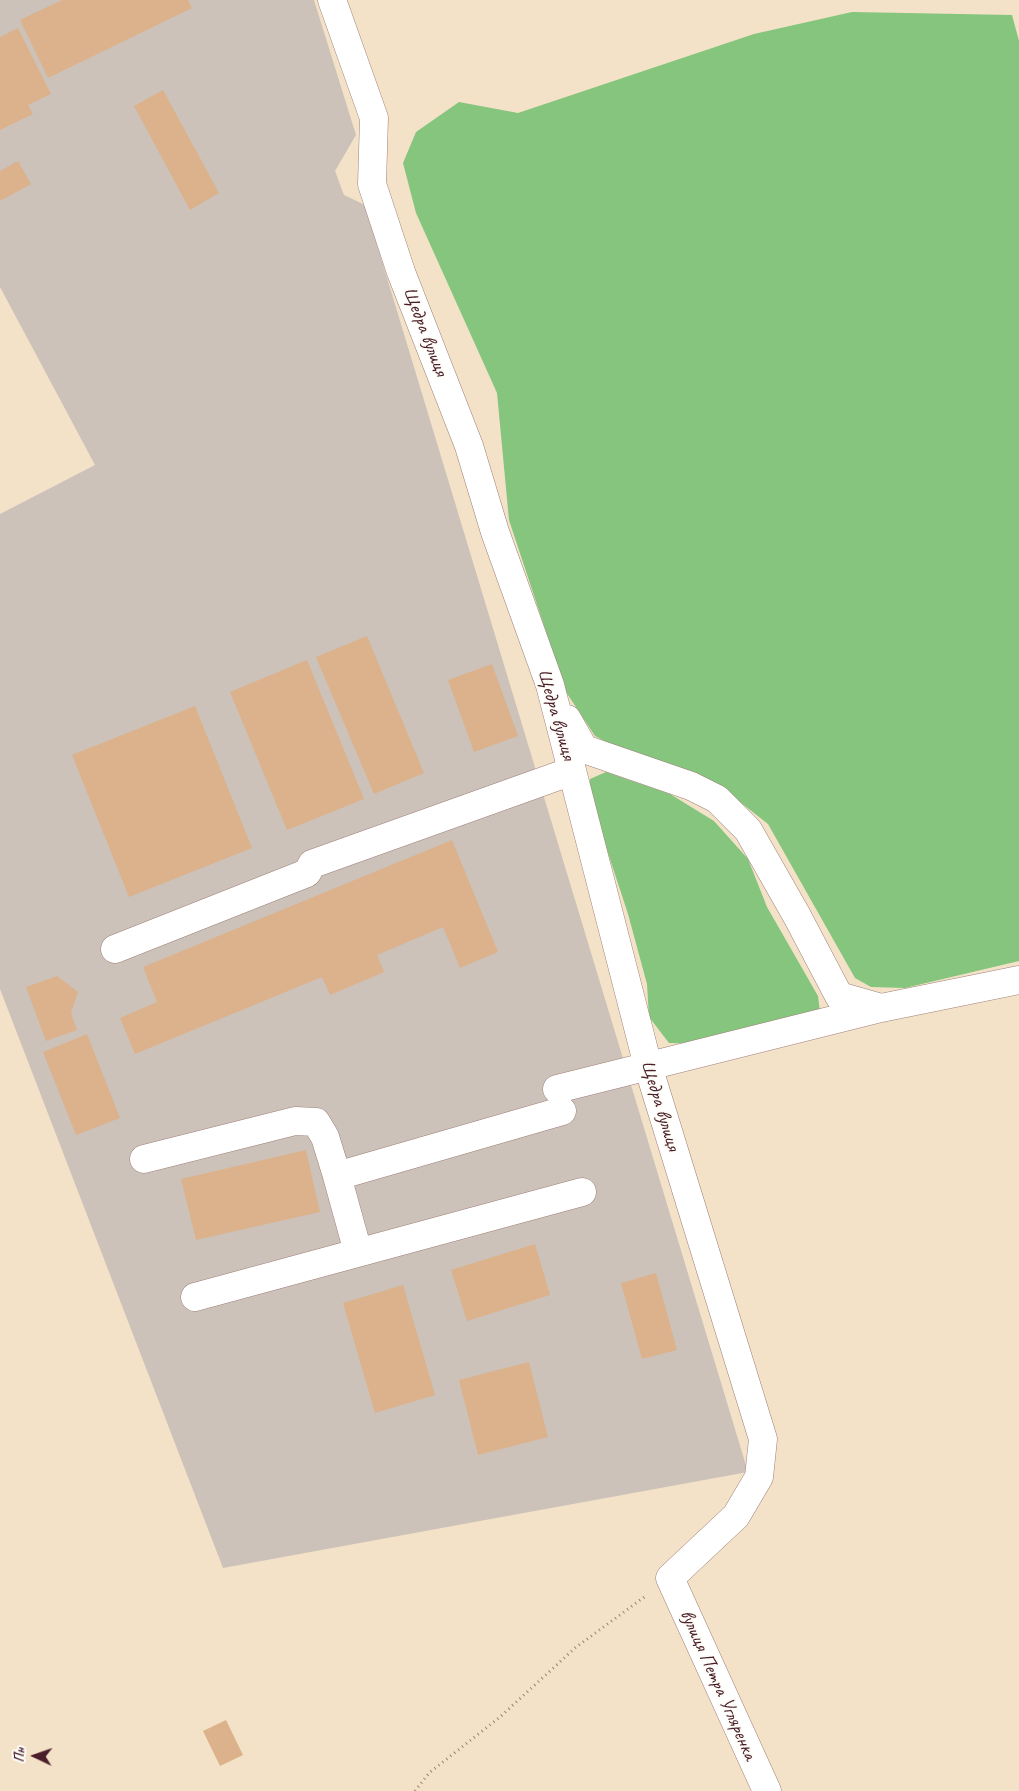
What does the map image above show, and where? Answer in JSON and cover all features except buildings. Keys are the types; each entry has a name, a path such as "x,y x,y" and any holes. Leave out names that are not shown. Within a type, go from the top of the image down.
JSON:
{"street":[{"name":"Щедра вулиця","path":"332,0 374,118 372,184 401,272 468,446 495,532 550,685 648,1066 763,1439 759,1477 736,1516 670,1578"},
{"path":"550,685 584,749 691,786 717,799 748,830 797,916 839,996 881,1008"},
{"path":"115,950 307,873 312,864 572,771"},
{"path":"337,1176 559,1100 648,1066 881,1008 1019,980"},
{"path":"144,1159 295,1121 316,1122 325,1137 358,1252"},
{"path":"195,1297 582,1192"},
{"name":"вулиця Петра Угляренка","path":"670,1578 767,1791"}],"path":[{"path":"415,1791 429,1773 500,1717 574,1648 670,1578"}],"shaded area":[{"path":"0,0 314,0 356,135 335,171 344,195 365,205 748,1472 223,1568 0,989 0,514 95,465 0,287"}],"green space":[{"path":"852,12 1012,15 1019,41 1019,961 905,988 871,987 855,978 768,824 726,791 614,746 595,736 566,692 509,520 497,393 416,213 403,163 416,132 459,102 518,113 754,34"},
{"path":"606,772 670,794 714,821 748,859 767,907 818,996 820,1012 702,1044 669,1043 649,1017 647,984 628,914 589,795 590,779"}]}
